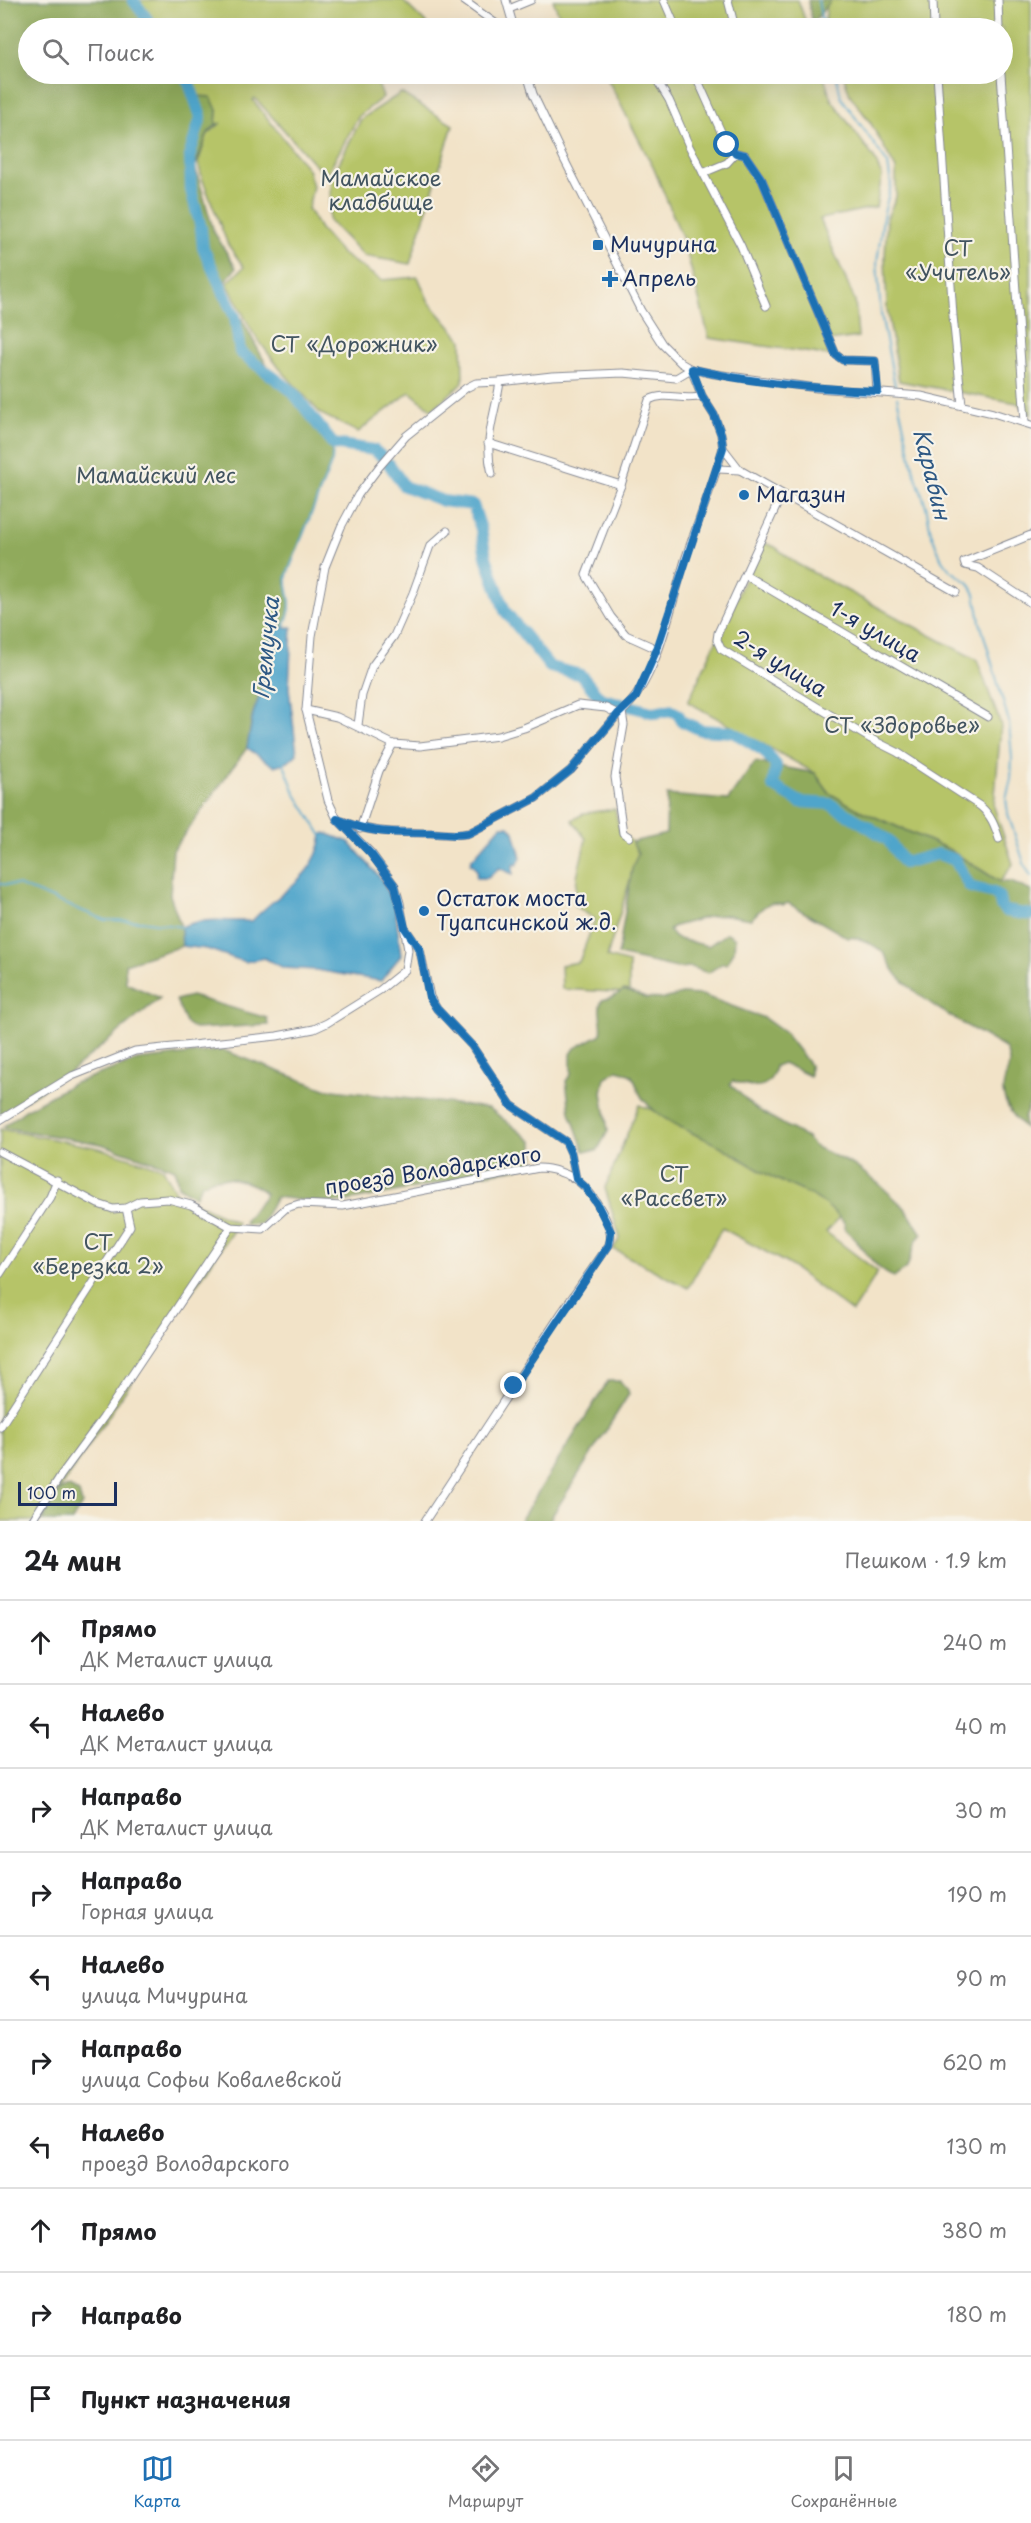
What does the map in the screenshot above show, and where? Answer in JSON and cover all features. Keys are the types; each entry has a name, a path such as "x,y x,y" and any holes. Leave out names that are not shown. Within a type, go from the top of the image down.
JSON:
{"street":[{"path":"463,0 488,18"},
{"path":"506,0 512,18"},
{"path":"509,9 531,0"},
{"path":"664,0 672,18"},
{"path":"728,0 732,18"},
{"path":"933,0 934,18"},
{"path":"998,0 999,18"},
{"path":"530,84 565,161 644,316 668,351 681,363 692,369 715,374 817,388 890,392 952,402 1028,424 1002,84"},
{"path":"659,84 741,246 766,306"},
{"path":"700,84 727,145 736,153 745,155 762,180 836,355 843,360 875,361 878,391"},
{"path":"937,84 953,316 962,405"},
{"path":"703,173 727,163 736,153"},
{"path":"0,1120 72,1076 135,1052 277,1036 314,1029 386,986 405,970 408,950 395,886 386,872 337,819 328,800 306,710 312,636 325,567 341,527 358,495 406,436 466,388 476,383 552,376 623,373 676,378 692,369"},
{"path":"337,819 360,829 386,834 457,836 469,833 536,798 571,770 636,697 657,649 723,448 714,415 702,396 692,369"},
{"path":"492,474 487,455 488,443 500,382"},
{"path":"657,649 626,635 606,609 586,575 621,485 650,400 660,396 692,399 702,396"},
{"path":"488,443 621,485"},
{"path":"723,448 740,470 956,592"},
{"path":"718,468 740,470"},
{"path":"745,575 782,494"},
{"path":"358,725 362,695 372,666 394,636 430,546 447,531"},
{"path":"1031,535 964,562 965,565 978,568 1031,603"},
{"path":"977,555 978,568"},
{"name":"2-я улица","path":"745,575 717,640 721,649 869,738 897,752 980,806 988,813 995,825 999,839"},
{"name":"1-я улица","path":"745,575 988,717"},
{"path":"306,710 337,717 358,725 393,744 420,746 498,736 524,728 578,705 621,712"},
{"path":"621,712 624,725 615,777 624,833 629,837"},
{"path":"360,829 380,771 393,744"},
{"path":"405,928 420,950 429,997 437,1009 472,1046 511,1105 566,1142 571,1153 576,1179 597,1204 611,1232 612,1240 425,1521"},
{"name":"проезд Володарского","path":"0,1152 57,1180 98,1204 113,1209 126,1208 141,1201 168,1199 191,1205 231,1227 263,1229 286,1208 299,1204 344,1206 539,1168 553,1170 576,1179"},
{"path":"0,1274 50,1197 57,1180"},
{"path":"0,1427 130,1226 126,1208"},
{"path":"32,1521 61,1474 103,1418 231,1227"}],"green space":[{"name":"Мамайский лес","path":"0,0 137,0 150,18 18,18 18,84 194,84 199,96 211,97 217,110 216,125 208,133 195,167 214,232 236,268 223,284 266,364 332,445 332,461 287,575 289,614 283,627 275,628 264,654 261,692 253,714 247,748 173,850 170,895 181,927 182,946 125,964 126,983 160,998 69,1073 0,1116"},
{"path":"137,0 402,0 421,18 150,18"},
{"path":"553,0 798,0 804,18 579,18 559,15"},
{"path":"808,0 829,0 830,2 817,18 811,18"},
{"name":"СТ «Учитель»","path":"827,0 1031,0 1031,415 1017,403 899,381 887,308 885,258 887,218 896,197 896,169 870,122 850,95 846,84 1013,84 1013,18 825,18"},
{"name":"СТ «Дорожник»","path":"194,84 378,84 383,97 359,116 328,172 320,170 255,98 253,100 308,169 313,186 308,209 320,229 342,254 381,280 418,277 429,302 462,340 463,382 432,410 410,392 358,432 321,414 280,369 253,333 227,283 244,267 228,245 198,163 207,135 221,123 216,125 217,110 199,96"},
{"path":"610,84 826,84 831,99 874,158 882,176 876,207 820,219 855,301 858,337 828,341 833,356 709,338 684,242 654,169"},
{"name":"Мамайское кладбище","path":"401,93 453,125 410,264 364,256 329,221 332,177 361,119"},
{"name":"СТ «Здоровье»","path":"762,542 775,547 797,564 977,660 1001,725 994,807 1013,864 1000,882 948,849 859,810 829,793 815,773 688,702"},
{"path":"755,762 815,773 829,793 859,810 948,849 1000,882 1011,882 1031,891 1031,1101 1024,1118 1025,1128 1005,1101 1003,1085 1009,1060 1005,1048 924,999 900,978 885,955 868,942 848,938 788,903 769,904 751,919 726,915 711,916 672,927 669,931 675,938 708,946 727,933 735,938 734,951 727,964 723,963 708,973 691,967 677,968 618,955 632,869 638,853 632,842 666,834 667,795 728,800"},
{"path":"615,809 620,832 632,842 638,853 607,957 629,963 629,993 562,989 561,965 579,962 595,919 575,906 577,876 586,839 572,820 585,813"},
{"path":"624,990 646,998 664,999 682,994 702,995 764,1018 785,1033 810,1065 810,1076 783,1063 775,1066 770,1080 760,1086 733,1081 730,1084 755,1108 807,1138 814,1146 855,1166 905,1208 922,1234 916,1241 907,1268 895,1277 888,1274 874,1263 845,1229 845,1224 836,1214 818,1199 779,1181 655,1112 640,1094 635,1080 624,1072 617,1070 605,1078 602,1092 608,1131 597,1151 584,1151 570,1112 566,1081 571,1074 571,1054 575,1048 601,1034 600,1004 602,1000 613,997"},
{"path":"191,996 267,1018 268,1025 195,1029 186,1023 176,1000"},
{"path":"223,1050 325,1089 489,1108 533,1142 534,1165 342,1202 324,1203 276,1197 261,1224 246,1225 244,1222 266,1194 250,1184 236,1180 213,1179 202,1184 195,1197 178,1186 175,1169 101,1144 4,1126 27,1109 72,1084 138,1060"},
{"name":"СТ «Рассвет»","path":"639,1105 693,1125 848,1209 826,1232 878,1272 852,1312 788,1264 722,1228 688,1288 613,1249 620,1238 605,1188"},
{"name":"СТ «Березка 2»","path":"0,1129 99,1148 163,1168 176,1194 238,1223 40,1521 0,1521"},
{"path":"608,1381 620,1381 629,1394 549,1521 520,1521"},
{"path":"69,1487 79,1493 82,1504 72,1521 42,1521 61,1489"}],"water":[{"path":"292,627 289,688 297,754 288,762 274,766 247,748 253,714 261,692 264,654 275,628"},
{"path":"501,826 509,826 514,832 521,858 517,865 513,864 513,874 499,868 488,878 476,878 477,871 470,864 471,860"},
{"path":"325,833 349,842 382,880 395,908 401,955 381,981 316,970 284,968 264,958 245,962 207,949 182,946 181,927 207,921 252,921 304,874 312,863 322,835"}],"waterway":[{"path":"133,0 146,18"},
{"name":"Карабин","path":"818,0 821,18"},
{"path":"189,84 201,117 190,154 191,190 201,228 203,248 235,317 240,352 292,391 333,444 374,450 381,456"},
{"name":"Карабин","path":"838,84 841,97 888,164 891,185 883,217 877,263 881,314 896,391"},
{"name":"Карабин","path":"897,397 931,533 942,560 950,570 969,583 975,594 980,622 1009,722 1012,758 1011,779 1006,799 1008,814 1025,866 1031,876"},
{"name":"Гремучка","path":"283,629 290,608 287,575 332,461 333,444"},
{"path":"389,464 404,486 443,501 473,505 481,529 486,557 505,611 550,667 581,675 600,698 655,713 670,710 678,714 682,721 701,730 733,732 764,751 776,765 773,786 800,802 830,804 888,840 904,863 938,854 955,860 970,887 994,893 999,897 1001,906 1006,911 1031,915"},
{"name":"Гремучка","path":"283,762 295,793 322,836"},
{"name":"Гремучка","path":"0,884 18,885 105,920 142,921 182,927"}],"place":[{"name":"Мичурина","path":"598,245"},
{"name":"Апрель","path":"610,279"},
{"name":"Магазин","path":"744,495"},
{"name":"Остаток моста Туапсинской ж.д.","path":"424,911"}],"route":[{"path":"514,1386 609,1245 612,1240 611,1232 597,1204 576,1179 571,1153 566,1142 511,1105 472,1046 437,1009 429,997 420,950 405,928 395,886 371,854 337,819 360,829 386,834 431,833 457,836 469,833 504,817 536,798 571,770 618,714 636,697 643,686 657,649 723,448 714,415 702,396 692,369 817,388 878,391 877,363 873,359 843,360 836,355 762,180 745,155 736,153 727,145"}]}
